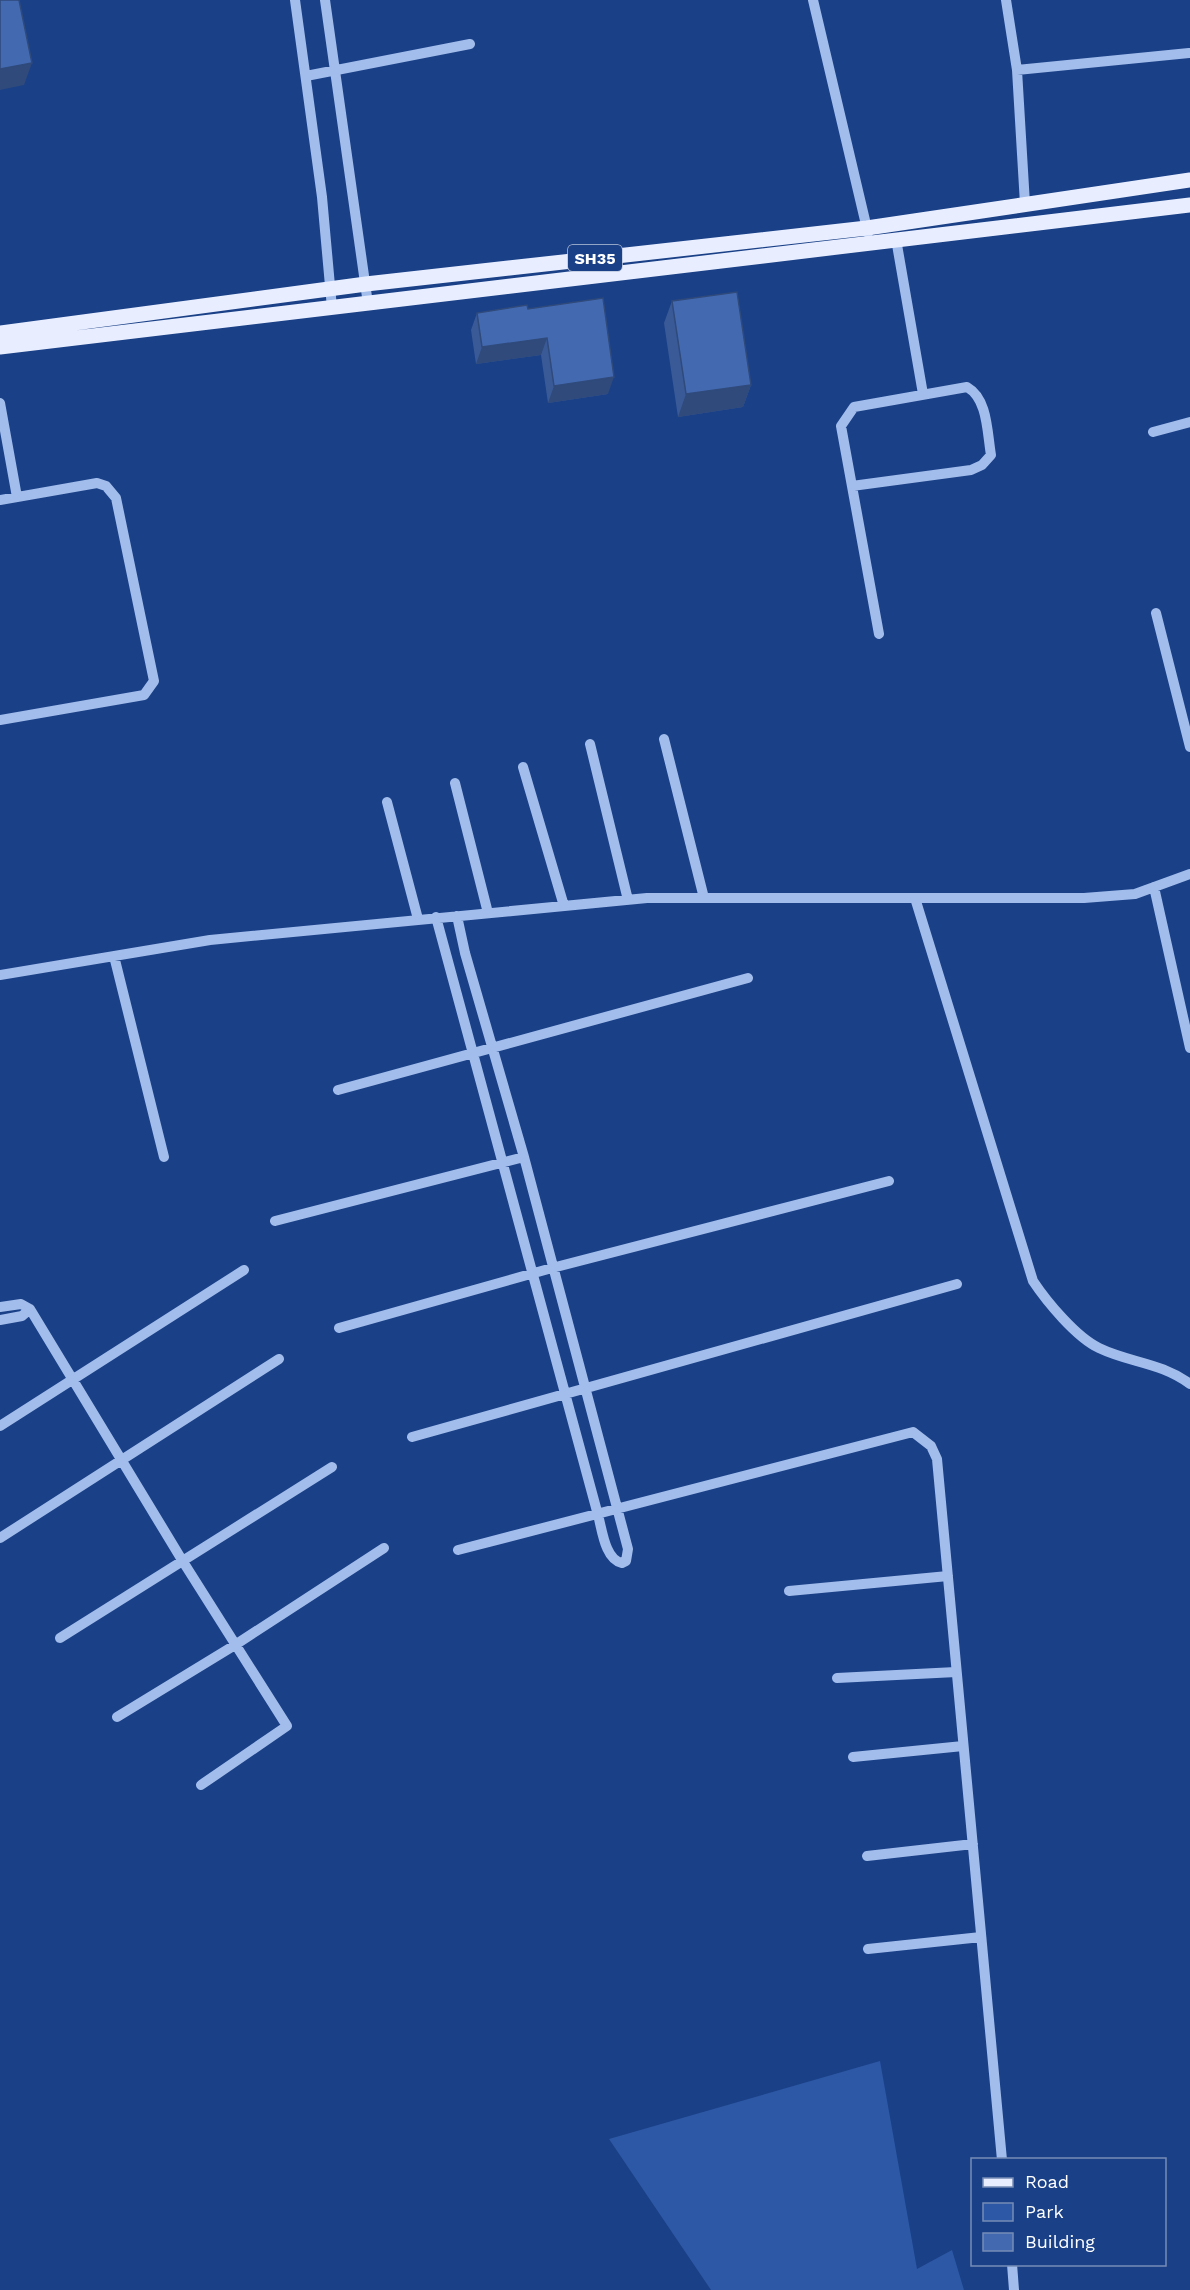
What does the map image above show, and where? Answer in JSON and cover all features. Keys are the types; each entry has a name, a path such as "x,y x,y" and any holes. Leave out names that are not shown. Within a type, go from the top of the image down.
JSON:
{"main road":[{"name":"SH35","path":"0,333 366,284 868,235 1025,204 1190,180"},
{"path":"0,347 368,304 868,235 896,239 1190,205"}],"street":[{"path":"295,0 322,197 332,308"},
{"path":"325,0 368,304"},
{"path":"813,0 868,235"},
{"path":"1006,0 1017,70 1025,204"},
{"path":"306,76 470,45"},
{"path":"1017,70 1189,53"},
{"path":"896,239 924,394"},
{"path":"852,486 971,470 982,465 991,455 982,402 976,392 967,387 854,406 846,415 841,426 879,634"},
{"path":"0,403 2,427 17,497"},
{"path":"1153,432 1190,423"},
{"path":"0,500 97,483 111,490 116,498 154,681 144,695 0,720"},
{"path":"1156,613 1190,747"},
{"path":"664,739 704,898"},
{"path":"590,744 628,900"},
{"path":"523,767 564,906"},
{"path":"455,783 488,913"},
{"path":"387,802 418,919"},
{"path":"0,975 210,940 628,900 1084,898 1136,894 1190,874"},
{"path":"1154,887 1190,1048"},
{"path":"915,898 1033,1281 1043,1296 1088,1342 1101,1349 1160,1366 1190,1384"},
{"path":"436,917 598,1515 612,1558 622,1563 626,1561 628,1549 524,1157 465,953 457,916"},
{"path":"114,956 164,1157"},
{"path":"338,1090 473,1055 748,978"},
{"path":"274,1221 524,1157"},
{"path":"339,1328 533,1273 889,1180"},
{"path":"0,1426 244,1270"},
{"path":"412,1437 957,1284"},
{"path":"0,1307 21,1304 30,1310 182,1560 287,1726 201,1785"},
{"path":"0,1320 22,1316 30,1310"},
{"path":"0,1539 279,1359"},
{"path":"458,1550 913,1432 931,1446 937,1459 1002,2158"},
{"path":"60,1638 332,1467"},
{"path":"117,1717 235,1645 384,1548"},
{"path":"789,1591 948,1576"},
{"path":"837,1678 956,1672"},
{"path":"853,1757 963,1746"},
{"path":"867,1856 973,1844"},
{"path":"868,1949 981,1937"},
{"path":"1012,2266 1014,2290"}],"green space":[{"path":"880,2061 917,2269 952,2250 964,2290 711,2290 609,2139"}],"building":[{"path":"0,0 19,0 32,63 0,69"},
{"path":"737,292 751,385 686,394 672,301"},
{"path":"603,298 614,377 554,386 547,338 482,347 477,313 527,305 528,309"}]}
